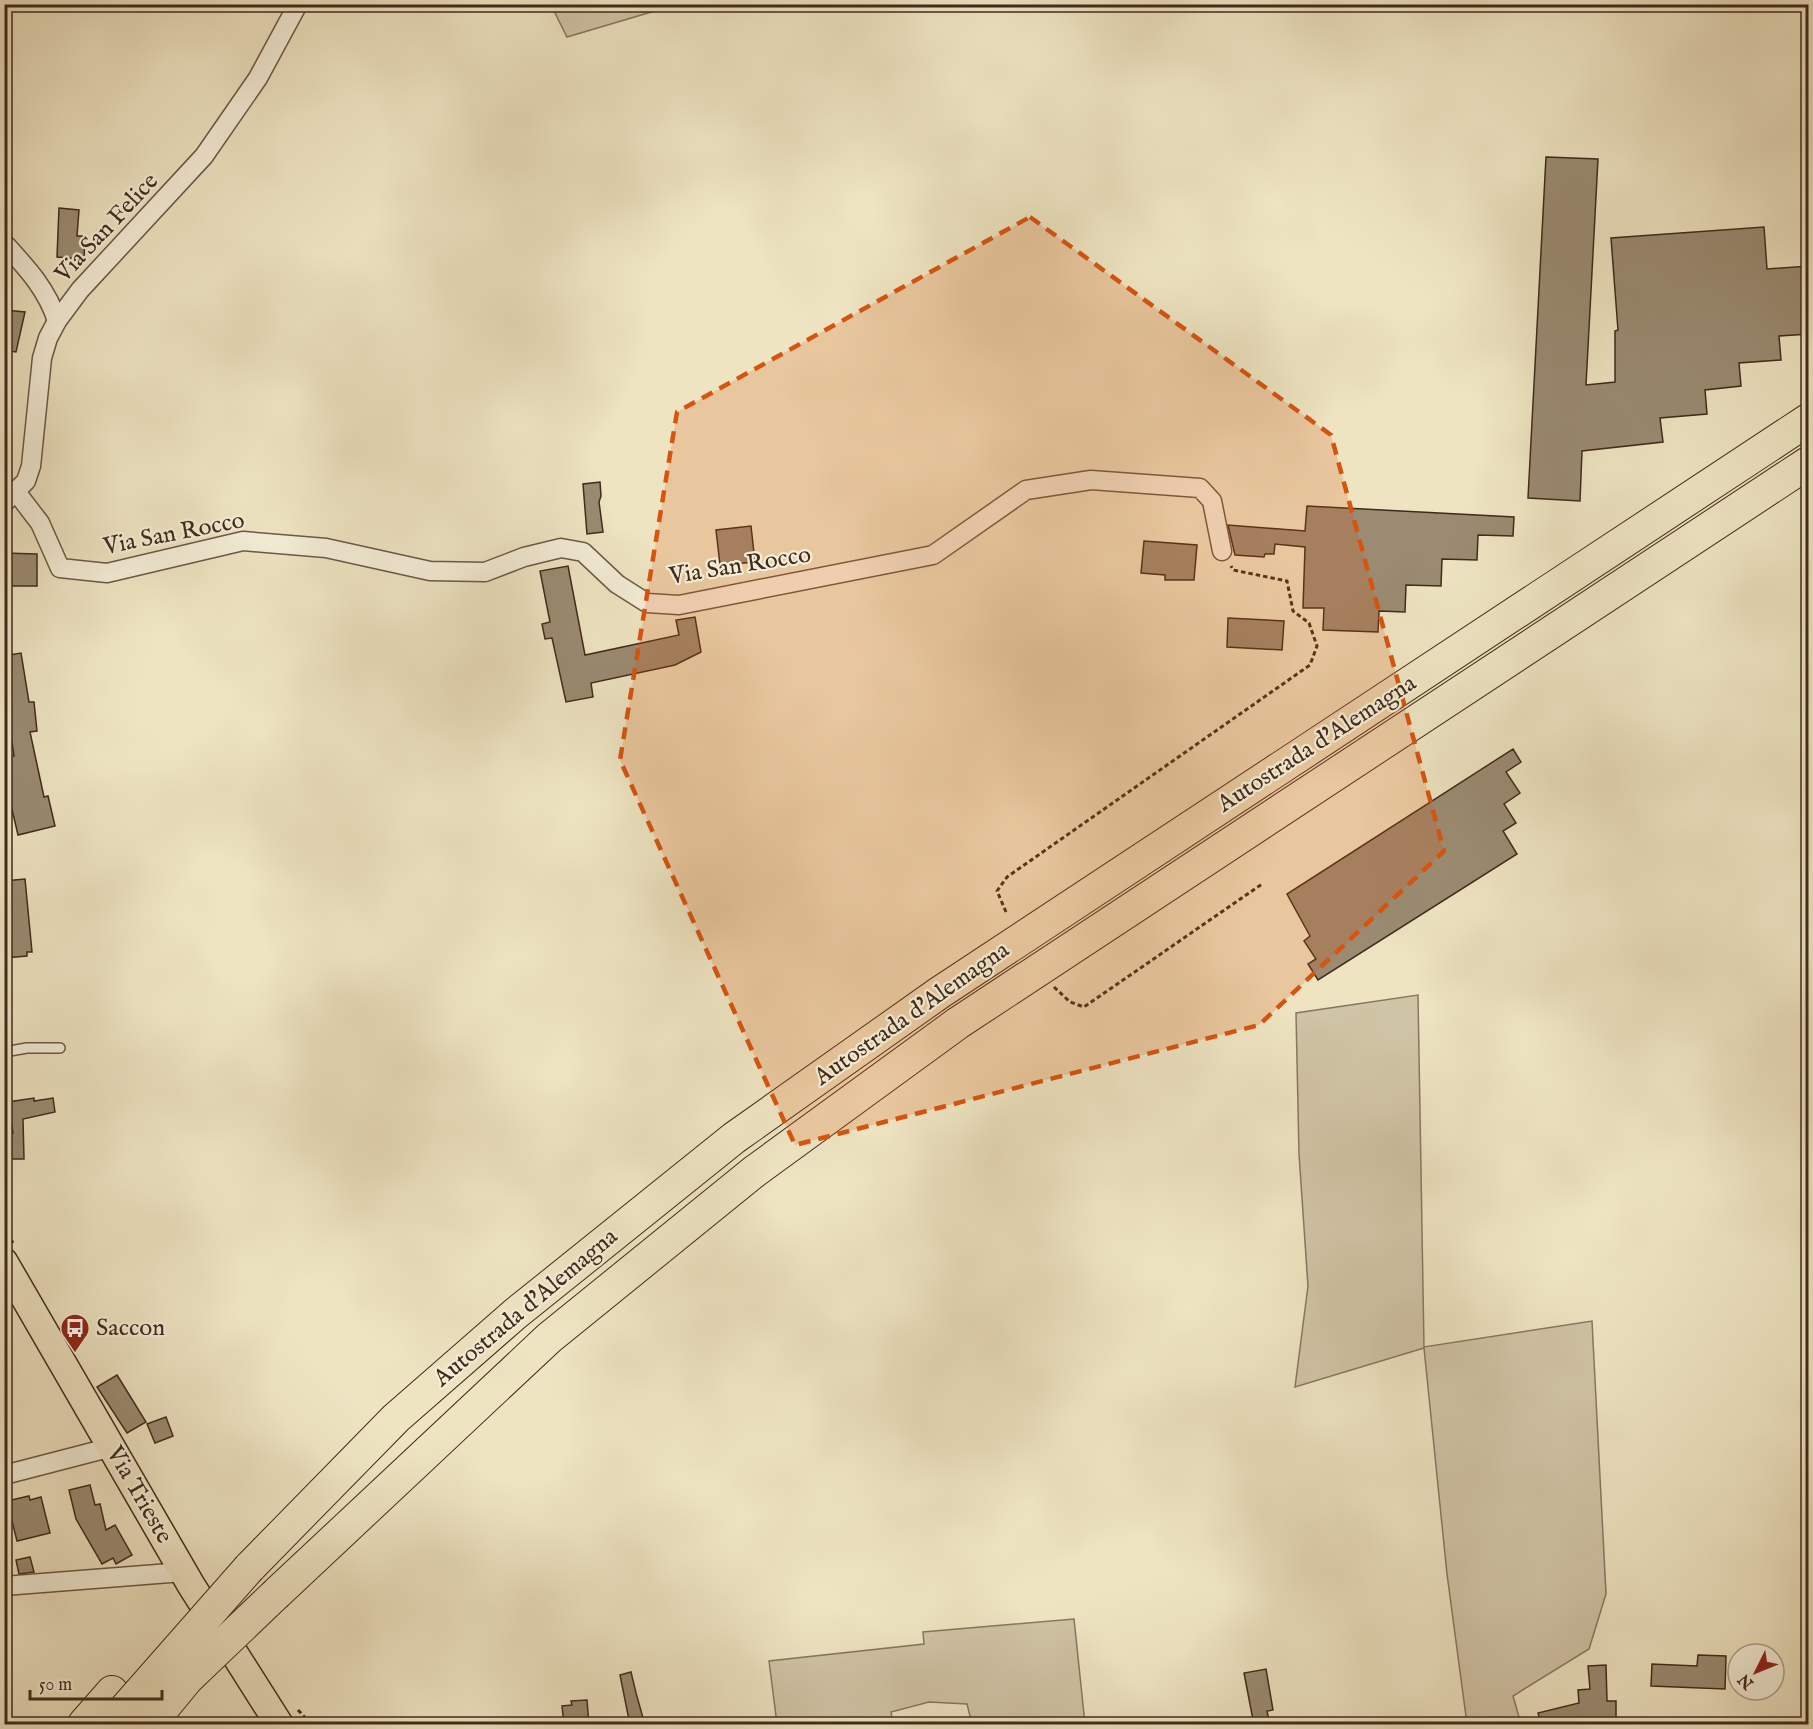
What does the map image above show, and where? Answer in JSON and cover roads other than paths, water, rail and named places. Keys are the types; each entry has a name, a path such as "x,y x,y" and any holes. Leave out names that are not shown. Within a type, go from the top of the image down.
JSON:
{"highway":[{"name":"Autostrada d'Alemagna","path":"125,1712 242,1562 514,1314 734,1138 939,993 1809,420"},
{"name":"Autostrada d'Alemagna","path":"125,1712 187,1678 279,1600 328,1546 416,1460 549,1338 774,1157 958,1023 1809,463"},
{"path":"178,1725 279,1600"},
{"path":"84,1725 125,1712"}],"main road":[{"name":"Via Trieste","path":"4,1262 183,1572 279,1725"}],"street":[{"name":"Via San Felice","path":"11,498 26,481 31,466 42,358 57,321 80,290 204,156 258,78 298,4"},
{"path":"4,243 36,278 52,304 57,321"},
{"name":"Via San Rocco","path":"11,498 40,523 60,568 72,571 107,573 243,541 326,548 430,571 485,572 524,557 561,548 584,552 617,585 647,603 679,605 933,555 1026,490 1091,480 1200,488 1212,501 1222,551"},
{"path":"4,1475 112,1447"},
{"path":"4,1586 183,1572"}],"lane":[{"path":"4,1052 27,1048 60,1048"}],"place":[{"name":"Saccon","path":"75,1354"}]}
